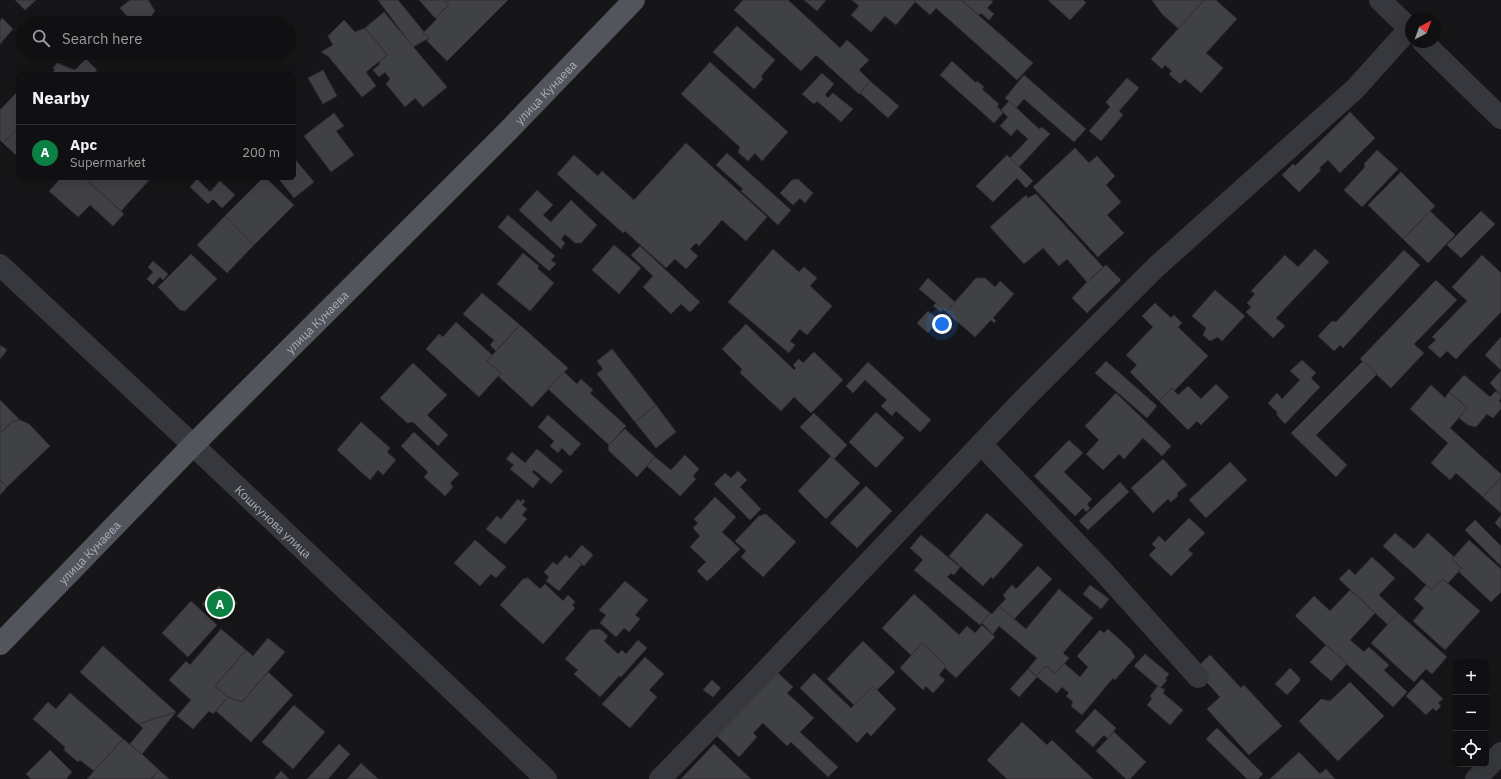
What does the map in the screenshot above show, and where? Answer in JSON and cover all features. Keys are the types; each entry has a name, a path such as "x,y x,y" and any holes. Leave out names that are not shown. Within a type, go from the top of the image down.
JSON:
{"main road":[{"name":"улица Кунаева","path":"0,644 192,445 506,133 634,0"}],"street":[{"path":"1380,0 1405,25"},
{"path":"660,779 754,684 981,444 1156,267 1405,42"},
{"path":"1428,48 1501,118"},
{"name":"Кошкунова улица","path":"0,265 546,779"},
{"path":"981,444 1102,570 1198,677"},
{"path":"1476,779 1501,753"}],"building":[{"path":"15,0 36,0 25,10"},
{"path":"130,0 148,0 155,11 151,16 127,16 120,8"},
{"path":"378,0 398,0 429,38 413,47"},
{"path":"419,0 444,0 449,5 435,18"},
{"path":"444,0 508,0 447,61 427,41 429,38 423,33 437,19 435,18 449,5"},
{"path":"743,0 788,0 840,48 847,40 869,60 859,70 870,81 859,94 816,55 801,71 734,10"},
{"path":"804,0 826,0 817,11"},
{"path":"852,0 913,0 915,2 896,25 885,16 871,32 851,15 859,6"},
{"path":"913,0 961,0 1033,63 1017,80 936,8 930,15"},
{"path":"961,0 991,0 993,2 987,8 994,14 989,20 981,13 979,15"},
{"path":"1048,0 1083,0 1086,3 1070,20"},
{"path":"1152,0 1204,0 1179,29 1162,14"},
{"path":"1204,0 1216,0 1237,19 1206,53 1223,68 1201,93 1185,79 1180,84 1169,74 1172,71 1165,65 1162,69 1151,59"},
{"path":"384,12 447,87 423,107 415,98 405,107 386,84 390,79 385,72 379,77 373,70 387,55 365,28"},
{"path":"2,18 13,29 0,44 0,21"},
{"path":"344,20 355,32 365,28 387,55 366,72 376,86 362,97 328,56 321,52 333,45 328,36"},
{"path":"737,26 775,60 761,76 763,79 754,89 713,52"},
{"path":"85,60 87,60 97,70 95,72 53,72 55,70 53,68 57,63 75,70"},
{"path":"952,61 976,83 977,81 984,87 982,89 999,104 997,106 1003,113 994,123 940,75"},
{"path":"710,62 788,132 762,161 755,153 748,161 738,152 740,147 681,94"},
{"path":"323,70 337,96 323,104 308,78"},
{"path":"822,73 834,84 825,95 828,98 833,93 853,109 841,122 817,101 814,104 802,94"},
{"path":"1024,75 1086,129 1074,142 1024,99 1016,108 1005,98"},
{"path":"1127,78 1139,88 1119,111 1123,115 1101,141 1089,131 1110,107 1106,102"},
{"path":"870,81 899,106 888,118 860,93"},
{"path":"16,93 16,130 3,143 0,140 0,110"},
{"path":"1009,101 1039,129 1042,127 1050,134 1019,167 1010,158 1028,139 1017,129 1011,136 1000,126 1008,117 1001,110"},
{"path":"1350,112 1375,138 1340,173 1328,160 1319,168 1321,170 1299,192 1282,175 1293,164 1295,166"},
{"path":"334,113 344,126 336,131 354,155 331,172 304,136"},
{"path":"16,130 16,155 3,143"},
{"path":"686,143 767,217 746,241 722,220 699,246 696,243 690,249 698,256 686,269 675,259 666,268 625,231 623,233 557,174 574,155 598,176 602,171 634,200"},
{"path":"1075,148 1089,163 1097,156 1115,176 1106,185 1121,202 1107,215 1124,233 1098,257 1033,187"},
{"path":"1377,150 1398,169 1362,207 1344,190 1365,167 1364,164"},
{"path":"727,153 791,210 778,225 741,191 743,189 716,165"},
{"path":"1007,155 1033,181 1026,188 1017,178 993,202 976,186"},
{"path":"296,160 314,182 294,198 280,180 296,180"},
{"path":"1401,172 1435,206 1403,239 1368,205"},
{"path":"798,179 813,193 805,203 800,198 793,205 780,193 792,180"},
{"path":"59,180 87,180 124,214 113,226 90,205 78,217 49,191"},
{"path":"87,180 149,180 121,211"},
{"path":"196,180 198,180 210,192 220,181 235,195 222,208 213,199 208,204 190,187"},
{"path":"261,180 268,180 294,205 254,245 225,216"},
{"path":"537,190 553,205 543,215 551,222 571,200 597,225 581,243 575,243 565,234 561,239 565,243 561,249 519,210"},
{"path":"1036,194 1103,267 1087,282 1067,259 1059,266 1043,248 1024,264 990,227 1026,195 1028,198"},
{"path":"1430,211 1455,235 1428,263 1403,239"},
{"path":"1481,211 1495,224 1461,258 1447,245"},
{"path":"508,215 555,256 551,260 556,264 549,271 498,227"},
{"path":"225,216 254,245 227,273 197,245"},
{"path":"614,245 641,268 619,294 592,270"},
{"path":"640,246 700,302 690,312 681,304 671,314 643,287 653,276 631,255"},
{"path":"773,249 799,272 804,267 817,278 810,286 832,306 807,335 800,329 790,341 795,345 789,353 728,302"},
{"path":"1315,249 1329,262 1276,318 1285,326 1273,338 1246,312 1251,307 1247,303 1255,294 1251,291 1285,255 1298,267"},
{"path":"1404,250 1420,265 1343,348 1340,345 1334,351 1318,336 1332,321 1336,322"},
{"path":"523,253 539,266 537,268 554,283 530,311 497,284"},
{"path":"191,254 217,279 185,311 180,310 158,287"},
{"path":"1482,255 1501,273 1501,312 1456,359 1447,351 1440,358 1428,347 1436,340 1432,337 1467,301 1452,287"},
{"path":"153,261 168,274 163,280 160,277 153,285 147,279 153,272 148,267"},
{"path":"1106,265 1121,280 1087,313 1072,298"},
{"path":"928,278 955,302 946,312 943,309 941,312 933,306 936,303 919,289"},
{"path":"976,278 985,278 995,287 1000,281 1014,294 993,318 996,321 994,323 991,320 975,337 946,312"},
{"path":"1436,280 1457,300 1414,344 1424,353 1391,388 1360,359"},
{"path":"1215,290 1245,316 1222,341 1218,337 1210,341 1203,335 1206,328 1192,316"},
{"path":"482,293 520,325 496,351 490,345 494,340 463,314"},
{"path":"1155,303 1171,318 1174,315 1182,323 1178,327 1208,356 1174,391 1172,388 1159,401 1130,372 1137,365 1126,355 1153,327 1142,316"},
{"path":"928,311 946,326 941,332 934,326 928,333 917,323"},
{"path":"456,322 492,355 487,361 501,373 479,397 426,349 439,334 443,337"},
{"path":"746,324 794,370 796,368 793,365 799,359 803,363 814,352 843,380 811,413 794,397 781,411 740,373 742,369 722,349"},
{"path":"520,325 568,368 532,407 498,376 501,373 487,361"},
{"path":"1501,337 1501,370 1485,355"},
{"path":"0,345 7,350 0,359"},
{"path":"612,349 656,405 635,422 597,374 603,369 597,361"},
{"path":"1302,360 1316,373 1311,378 1320,387 1285,424 1276,414 1278,413 1268,403 1277,393 1282,399 1300,380 1290,371"},
{"path":"1106,361 1157,406 1147,418 1095,373"},
{"path":"1363,361 1377,374 1316,435 1347,465 1336,477 1291,433"},
{"path":"868,362 931,420 920,432 896,411 892,416 881,406 887,400 865,380 853,393 846,386"},
{"path":"413,363 447,395 427,415 448,435 438,446 413,422 407,423 380,398"},
{"path":"1501,371 1501,395 1490,383"},
{"path":"564,372 577,384 581,379 593,390 590,393 626,426 609,445 548,389"},
{"path":"1464,375 1490,397 1496,391 1501,395 1499,401 1501,403 1501,409 1493,418 1487,414 1476,427 1468,425 1459,418 1467,408 1449,392"},
{"path":"1216,384 1229,397 1201,425 1197,421 1188,430 1159,401 1172,388 1178,395 1188,386 1201,399"},
{"path":"1431,385 1445,398 1449,392 1467,408 1450,428 1501,474 1501,477 1483,497 1456,473 1450,480 1431,463 1448,443 1410,409"},
{"path":"1116,393 1171,446 1162,456 1143,438 1124,459 1119,454 1103,470 1086,454 1099,440 1085,426"},
{"path":"0,400 20,420 13,421 0,433"},
{"path":"656,405 676,432 656,448 635,422"},
{"path":"876,412 904,438 876,468 849,442"},
{"path":"814,413 847,445 834,459 800,427"},
{"path":"548,415 581,444 570,456 562,448 558,453 550,446 554,441 538,427"},
{"path":"20,420 29,424 50,446 7,487 0,480 0,433 13,421"},
{"path":"361,422 390,448 387,452 396,460 383,475 378,470 370,480 337,450"},
{"path":"625,429 655,457 637,477 608,450 609,445"},
{"path":"414,432 459,474 450,483 453,487 445,496 424,477 428,472 401,446"},
{"path":"1069,440 1083,453 1064,472 1092,499 1087,504 1090,508 1086,512 1083,508 1075,516 1034,476"},
{"path":"537,449 563,471 551,484 534,470 532,472 540,479 533,488 510,469 514,465 506,459 512,452 525,463"},
{"path":"685,455 699,469 693,476 696,479 680,496 647,466 655,457 671,470"},
{"path":"831,456 860,483 826,519 798,491"},
{"path":"1163,459 1187,485 1177,493 1178,496 1171,502 1168,499 1153,513 1131,488"},
{"path":"1230,462 1247,480 1206,518 1189,500"},
{"path":"738,471 747,480 740,487 761,509 750,520 714,484 725,473 731,478"},
{"path":"1501,477 1501,513 1483,497"},
{"path":"0,480 7,487 0,495"},
{"path":"1120,482 1129,492 1088,530 1079,521"},
{"path":"866,486 892,511 857,548 830,523"},
{"path":"715,497 736,517 722,532 740,549 707,581 697,571 706,562 690,547 700,536 693,528 698,523 694,519"},
{"path":"518,499 521,502 523,499 525,501 522,505 527,509 522,515 527,519 505,544 486,529 497,516 501,519"},
{"path":"987,513 1023,545 993,579 991,577 983,586 949,556"},
{"path":"766,514 796,542 763,577 741,557 746,551 735,541 759,516"},
{"path":"1501,515 1501,529 1495,523"},
{"path":"1189,518 1205,533 1188,550 1193,554 1171,576 1149,555 1156,548 1152,544 1159,536 1165,542"},
{"path":"1475,520 1501,546 1501,566 1465,530"},
{"path":"1395,533 1414,549 1428,533 1454,557 1452,559 1462,568 1448,583 1443,579 1432,590 1383,546"},
{"path":"921,535 960,567 954,575 951,573 947,577 990,613 980,625 914,570 923,560 910,548"},
{"path":"475,540 506,567 496,578 491,574 480,586 454,563"},
{"path":"1469,540 1501,569 1501,592 1491,602 1458,571 1462,568 1452,559"},
{"path":"582,545 593,555 584,566 572,556"},
{"path":"566,555 570,559 572,556 582,564 559,591 546,581 549,577 544,572 553,562 557,565"},
{"path":"1372,557 1395,578 1379,595 1398,613 1388,625 1339,579 1349,569 1355,575"},
{"path":"1038,566 1052,579 1014,619 999,606 1006,599 1003,595 1012,585 1016,589"},
{"path":"528,578 540,589 545,584 563,601 568,595 575,602 572,605 575,608 543,644 500,605 523,579"},
{"path":"1443,579 1480,611 1445,650 1413,621 1424,608 1414,599 1426,585 1432,590"},
{"path":"625,581 648,600 635,615 640,619 629,632 624,628 616,637 600,623 606,615 599,610"},
{"path":"1090,585 1109,599 1101,609 1083,594"},
{"path":"219,586 237,603 220,621 202,604"},
{"path":"1059,589 1093,618 1063,653 1069,658 1055,674 1046,666 1036,676 1028,669 1037,658 999,626 993,634 982,623 990,613 992,614 999,606 1026,629"},
{"path":"1350,590 1375,613 1350,640 1364,652 1369,647 1389,665 1384,670 1407,692 1393,707 1295,616 1314,596 1330,611"},
{"path":"914,594 959,635 967,626 975,633 982,625 995,637 956,678 922,643 911,655 882,628"},
{"path":"191,601 217,625 188,657 162,633"},
{"path":"1398,613 1447,657 1432,674 1426,669 1414,682 1371,643"},
{"path":"221,629 246,650 215,686 228,697 213,714 209,711 193,729 177,716 191,700 169,680 186,661 190,665"},
{"path":"600,629 608,636 604,641 618,654 622,650 626,654 638,640 647,648 621,677 619,676 600,697 574,674 578,670 565,659 590,630"},
{"path":"1108,629 1131,650 1135,657 1115,680 1113,678 1082,715 1071,706 1073,702 1066,696 1069,693 1062,687 1057,693 1036,676 1046,666 1055,674 1064,663 1080,677 1088,667 1077,656 1100,630 1104,633"},
{"path":"268,638 285,652 242,702 228,697 215,686 246,650 253,656"},
{"path":"863,641 895,672 877,690 873,686 854,705 827,679"},
{"path":"922,643 946,666 939,675 945,680 933,693 926,686 923,690 900,668"},
{"path":"1326,645 1347,664 1331,681 1310,662"},
{"path":"103,646 176,712 138,724 80,672"},
{"path":"1145,654 1169,674 1165,679 1167,680 1160,688 1134,666"},
{"path":"1210,655 1241,688 1244,685 1282,726 1249,755 1207,709 1220,697 1195,669"},
{"path":"645,657 664,674 649,690 657,697 630,728 602,704"},
{"path":"1290,668 1300,678 1300,681 1287,695 1275,684"},
{"path":"1028,669 1037,677 1019,697 1010,689"},
{"path":"776,671 793,687 787,693 814,718 800,732 838,767 828,777 791,742 787,746 763,723 753,733 757,737 739,757 716,735"},
{"path":"268,672 293,695 251,742 216,711 228,697 242,702"},
{"path":"814,673 851,708 873,686 896,709 871,736 867,732 857,743 800,688"},
{"path":"1422,679 1443,699 1438,703 1441,706 1436,711 1433,708 1426,715 1406,696"},
{"path":"712,680 721,688 713,697 703,690"},
{"path":"1350,682 1384,716 1338,761 1299,721 1321,699 1330,701"},
{"path":"1158,686 1165,690 1163,693 1183,710 1170,725 1147,705 1152,699 1150,696"},
{"path":"70,693 123,739 94,771 80,760 78,762 64,750 65,747 33,719 48,702 56,709"},
{"path":"294,705 325,732 293,769 262,742"},
{"path":"1095,709 1116,728 1108,739 1104,735 1093,747 1075,731"},
{"path":"176,712 142,754 130,744 143,728 138,724"},
{"path":"1022,722 1047,745 1052,740 1093,779 1007,779 987,760"},
{"path":"1217,728 1263,774 1258,779 1247,779 1206,739"},
{"path":"1114,732 1146,762 1130,779 1126,779 1096,751"},
{"path":"123,739 159,770 151,779 87,779"},
{"path":"339,744 350,754 328,779 307,779"},
{"path":"714,744 751,779 681,779"},
{"path":"50,750 72,772 66,779 31,779 26,774"},
{"path":"1299,752 1320,774 1326,769 1335,779 1270,779"},
{"path":"361,763 378,779 347,779"},
{"path":"159,770 169,779 151,779"},
{"path":"281,771 289,779 274,779"}],"place":[{"name":"Арс","path":"220,604"}]}
